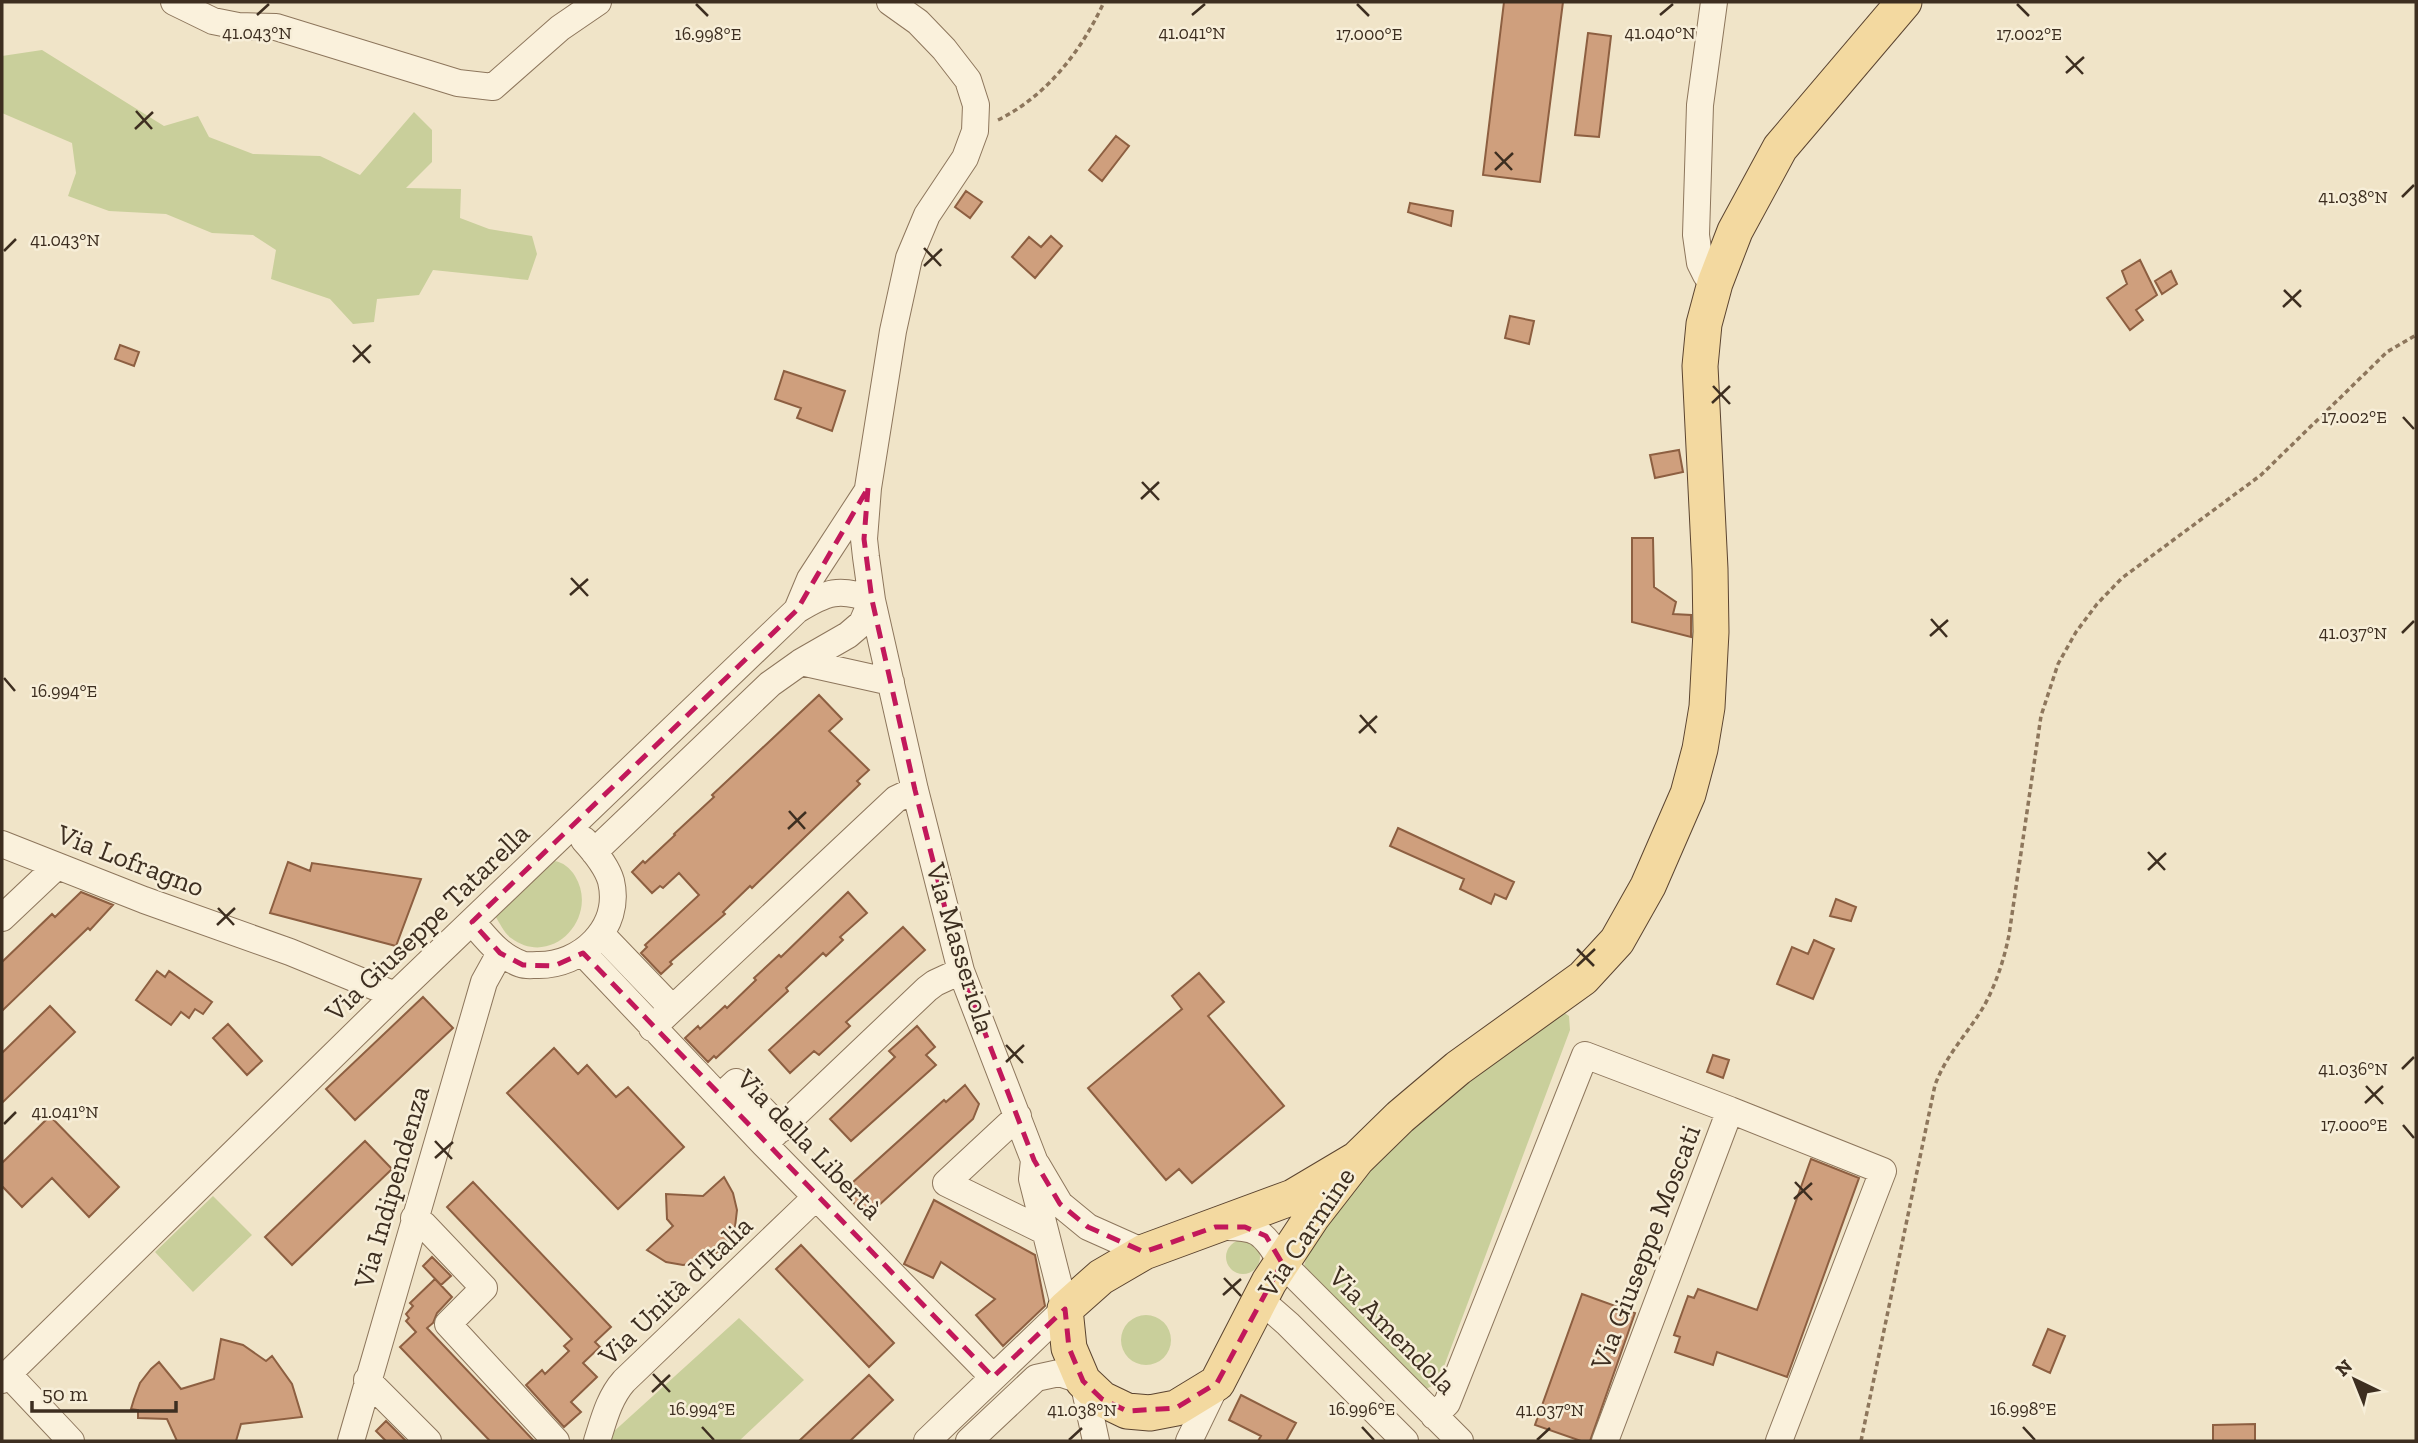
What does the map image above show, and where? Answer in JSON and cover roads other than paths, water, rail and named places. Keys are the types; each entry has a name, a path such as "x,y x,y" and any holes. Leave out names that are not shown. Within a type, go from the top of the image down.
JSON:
{"main road":[{"path":"1357,1159 1399,1117 1458,1068 1534,1012 1569,990 1596,967 1618,941 1635,912 1688,794 1700,749 1707,707 1711,632 1700,366 1704,324 1715,283 1735,231 1780,148 1904,2"},
{"name":"Via Carmine","path":"1215,1227 1293,1197 1357,1159"},
{"name":"Via Carmine","path":"1217,1383 1257,1303 1282,1263 1312,1217 1357,1159"},
{"path":"1065,1309 1101,1277 1143,1252 1215,1227"},
{"name":"Via Masseriola","path":"1065,1309 1069,1348 1083,1381"},
{"path":"1083,1381 1102,1399 1127,1411 1150,1413 1176,1408 1217,1383"}],"street":[{"path":"174,2 213,21 238,26 276,27 458,83 493,87 560,28 598,2"},
{"name":"Via Masseriola","path":"890,2 918,22 944,49 968,80 976,105 975,131 965,158 927,215 909,258 892,331 868,488 864,539 872,600 915,789 961,971 1034,1160 1032,1179 1065,1309"},
{"path":"1714,2 1700,105 1696,235 1700,263 1706,275 1715,283"},
{"name":"Via Giuseppe Tatarella","path":"3,1379 395,995 797,610 810,579 868,488"},
{"path":"594,852 792,668 848,635 862,623 872,600 837,591 817,597 797,610"},
{"path":"761,645 792,668 891,682"},
{"path":"652,1028 895,799 915,789"},
{"path":"472,922 500,953 523,965 554,966 583,953 601,934 612,906 611,880 582,838 566,832"},
{"name":"Via Lofragno","path":"2,844 144,900 290,952 395,995"},
{"path":"2,918 57,866"},
{"path":"601,934 673,1009"},
{"name":"Via Indipendenza","path":"351,1441 484,982 500,953"},
{"name":"Via della Libertà","path":"583,953 720,1097 772,1137 816,1197 993,1377"},
{"path":"772,1137 934,983 961,971"},
{"path":"1434,1416 1447,1403 1585,1055 1730,1110"},
{"name":"Via Giuseppe Moscati","path":"1605,1441 1730,1110 1882,1171 1779,1441"},
{"path":"1018,1116 946,1183 1044,1231"},
{"path":"1034,1160 1060,1204 1088,1227 1143,1252"},
{"name":"Via Unità d'Italia","path":"597,1441 609,1404 619,1386 816,1197"},
{"path":"414,1218 424,1225 484,1288 448,1324 556,1441"},
{"path":"1215,1227 1245,1227 1266,1236 1282,1263"},
{"name":"Via Amendola","path":"1282,1263 1460,1441"},
{"path":"1257,1303 1272,1310 1289,1324 1405,1441"},
{"path":"927,1441 1065,1309"},
{"path":"969,1441 1036,1378 1059,1373 1083,1381"},
{"path":"3,1379 71,1441"},
{"path":"367,1380 428,1441"},
{"name":"Via Masseriola","path":"1083,1381 1096,1441"},
{"name":"Via Carmine","path":"1189,1441 1217,1383"}]}
